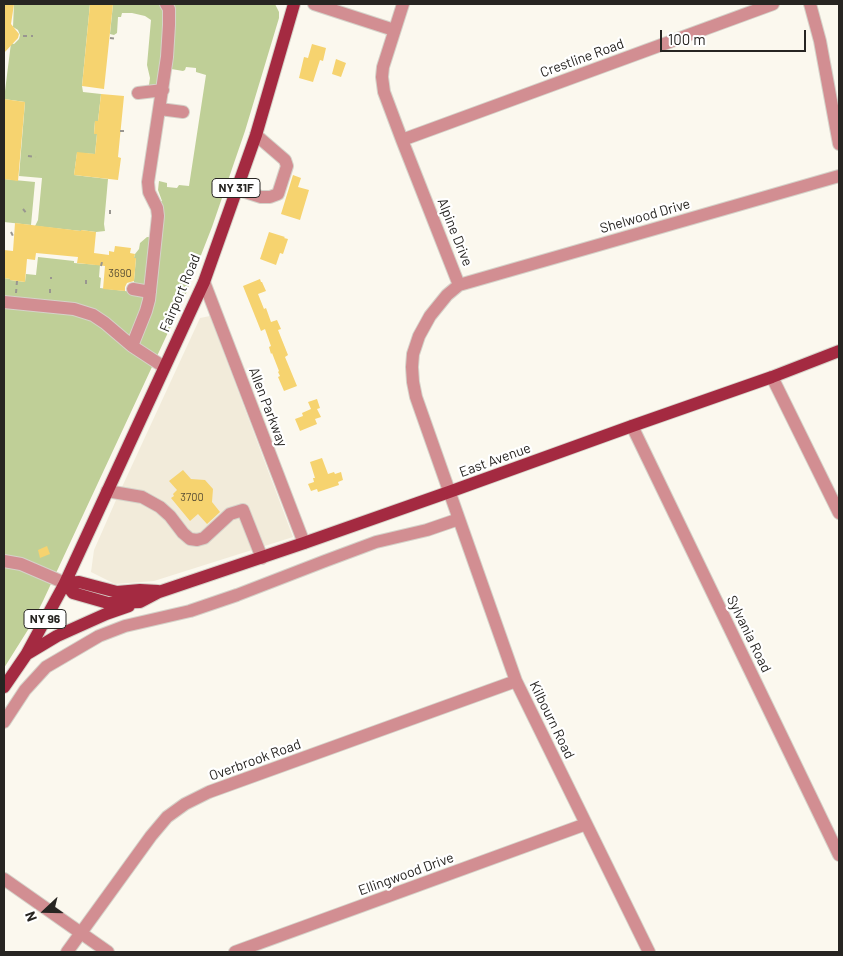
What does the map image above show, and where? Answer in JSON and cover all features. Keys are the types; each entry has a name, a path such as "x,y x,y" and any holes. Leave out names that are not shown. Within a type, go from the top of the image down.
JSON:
{"main road":[{"name":"Fairport Road","path":"64,583 204,282 256,135 294,4"},
{"name":"East Avenue","path":"64,583 73,593 108,603 140,602 159,592 304,544 772,377 839,351"},
{"name":"East Avenue","path":"64,583 79,582 117,592 140,590 159,592"},
{"name":"NY 96","path":"4,687 26,655 64,583"},
{"name":"NY 96","path":"26,655 57,636 106,614 140,602"}],"street":[{"path":"132,346 146,311 150,292 158,216 157,208 149,192 148,182 167,57 169,9 166,4"},
{"path":"314,4 394,30"},
{"name":"Alpine Drive","path":"404,4 383,67 384,92 459,285 447,295 424,326 416,345 412,367 416,397 449,492"},
{"name":"Crestline Road","path":"402,140 773,4"},
{"path":"810,4 820,41 839,144"},
{"path":"138,93 163,90"},
{"path":"160,109 183,112"},
{"path":"236,190 261,197 270,197 278,194 287,166 285,160 256,135"},
{"name":"Shelwood Drive","path":"459,285 839,176"},
{"name":"Allen Parkway","path":"204,282 304,544"},
{"path":"133,290 150,292"},
{"path":"4,302 70,308 93,315 132,346 164,367"},
{"path":"772,377 839,513"},
{"name":"Sylvania Road","path":"632,426 839,855"},
{"path":"107,491 142,497 160,507 170,516 183,534 190,539 197,540 204,538 230,514 243,510 262,558"},
{"name":"Kilbourn Road","path":"449,492 516,681 649,952"},
{"path":"4,722 25,690 46,667 99,636 125,626 190,610 228,598 376,542 426,530 459,519"},
{"path":"4,560 36,570 64,583"},
{"name":"Overbrook Road","path":"67,952 159,825 185,804 209,792 516,681"},
{"name":"Ellingwood Drive","path":"235,952 586,824"},
{"path":"4,880 108,952"}],"path":[{"path":"23,36 33,36"},
{"path":"110,38 117,39"},
{"path":"120,130 126,131"},
{"path":"28,156 36,157"},
{"path":"23,209 28,215"},
{"path":"11,232 14,238"},
{"path":"101,266 102,262"},
{"path":"86,278 86,284"},
{"path":"16,293 17,281"},
{"path":"50,285 50,293"}],"shaded area":[{"path":"210,316 293,537 154,581 115,584 91,572 94,550 200,318"}],"green space":[{"path":"14,4 90,4 82,86 83,92 101,94 98,121 95,121 94,134 97,134 95,154 77,153 74,175 108,179 105,231 81,231 35,226 38,220 42,178 19,176 25,102 4,99 11,43 14,44 20,35 18,30 13,27"},
{"path":"113,4 275,4 279,12 279,18 245,131 212,227 185,296 43,601 31,625 4,668 4,278 25,282 26,274 36,275 38,257 100,265 100,288 133,292 136,258 134,258 140,243 147,237 159,238 160,202 162,201 158,190 159,181 167,183 167,187 189,186 206,75 196,72 196,68 186,67 183,71 160,67 157,84 151,87 149,85 150,78 147,65 151,20 145,16 122,13 121,17 118,17 117,33 114,35 110,34"},
{"path":"4,179 35,182 31,225 4,222"}],"building":[{"path":"4,4 14,4 11,24 19,34 18,38 4,53"},
{"path":"90,4 113,4 104,89 82,86"},
{"path":"312,44 326,48 323,61 320,60 313,82 299,78 304,57 308,58"},
{"path":"336,59 346,63 341,77 332,74"},
{"path":"101,94 124,96 118,157 121,158 118,180 74,175 77,152 95,154 97,134 94,134 95,121 98,121"},
{"path":"4,99 25,102 18,181 4,179"},
{"path":"293,175 301,178 298,187 309,190 300,220 281,214"},
{"path":"15,223 96,232 94,253 109,255 109,251 114,252 115,246 131,248 130,253 135,254 134,258 136,258 134,281 127,283 125,291 103,289 105,266 77,263 78,257 36,253 35,260 27,259 25,282 4,278 4,250 13,251"},
{"path":"269,232 288,239 283,254 280,253 276,265 260,259"},
{"path":"260,279 266,291 258,294 271,322 277,320 281,329 278,330 288,355 285,357 297,386 284,391 278,377 280,376 279,371 271,354 269,347 271,346 265,329 261,331 243,286"},
{"path":"317,399 320,408 317,409 321,417 315,419 317,424 300,431 295,419 303,416 302,413 311,409 308,402"},
{"path":"322,458 328,474 341,472 343,480 338,482 339,485 318,492 317,489 311,491 308,484 314,482 313,478 315,478 310,462"},
{"path":"183,470 191,479 205,480 213,489 212,502 220,512 207,524 198,514 190,521 171,498 177,490 169,481"},
{"path":"47,546 50,554 40,558 38,550"}]}
